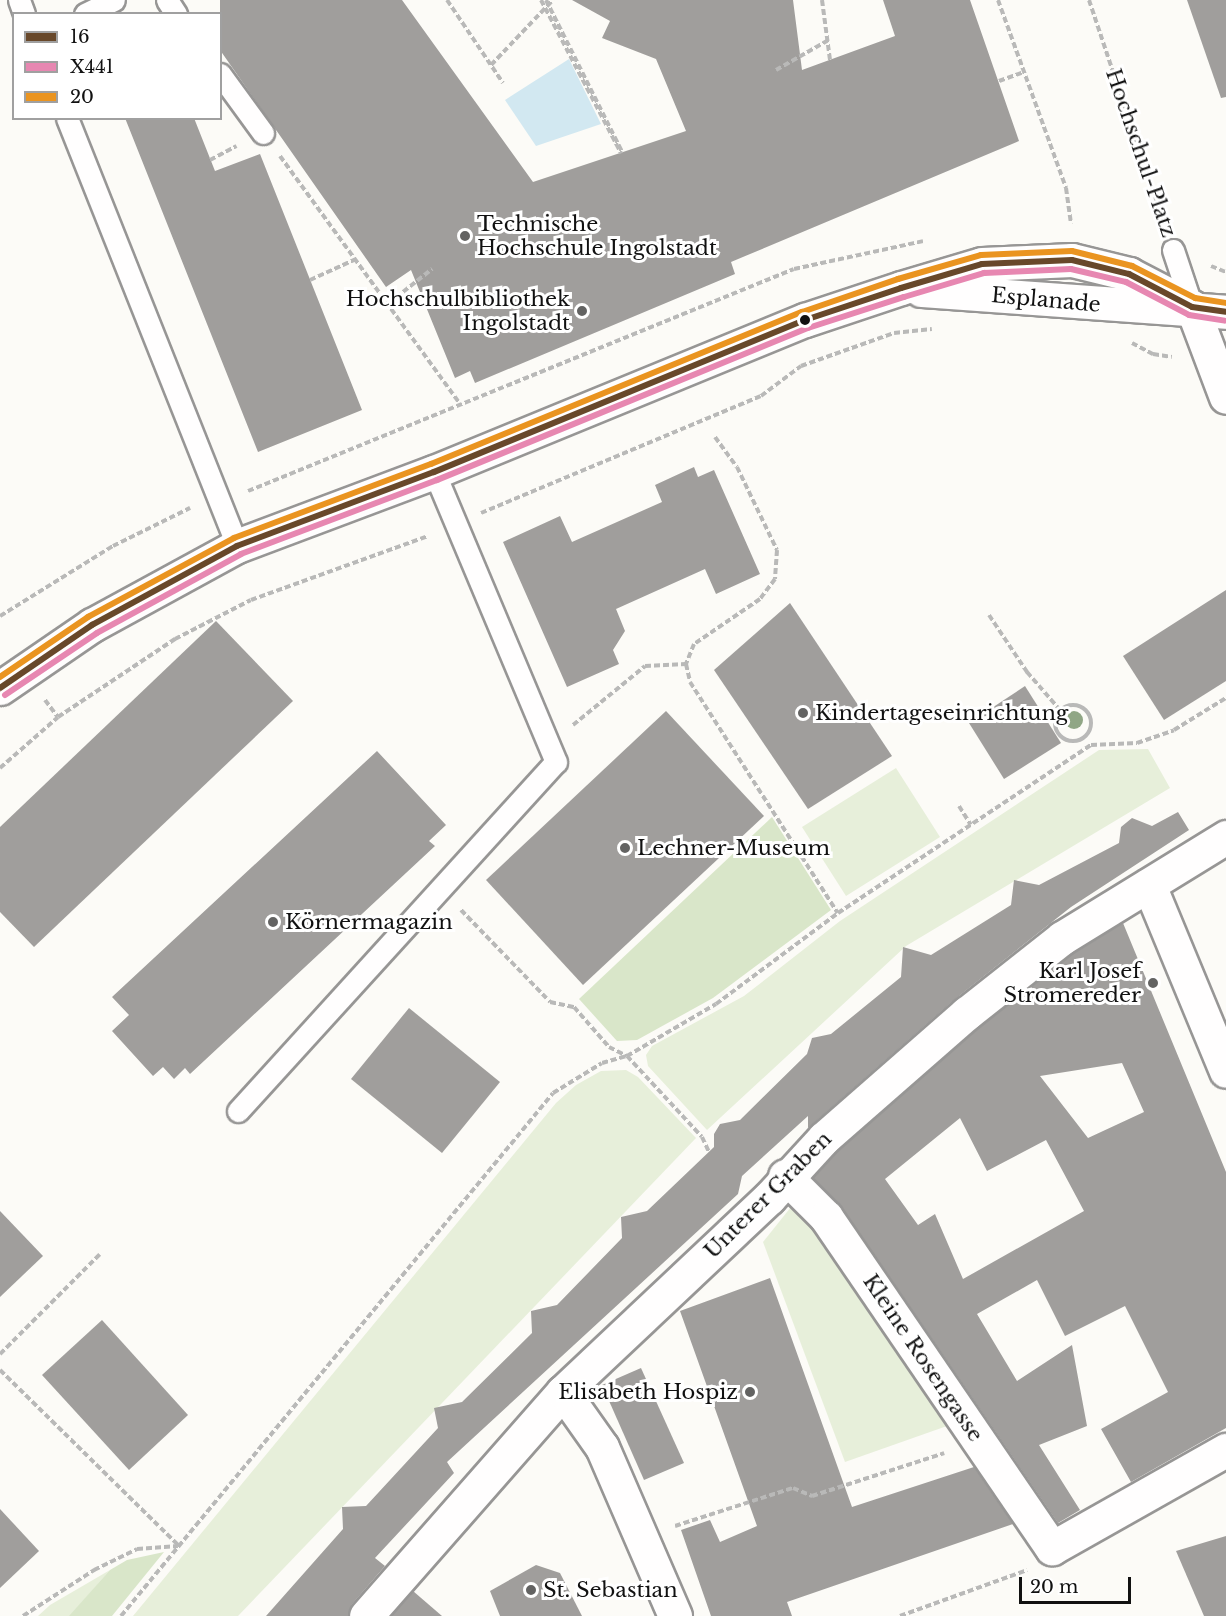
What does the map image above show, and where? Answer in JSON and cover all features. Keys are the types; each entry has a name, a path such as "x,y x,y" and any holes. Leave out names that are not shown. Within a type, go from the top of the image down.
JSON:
{"street":[{"name":"Esplanade","path":"0,688 92,625 237,546 434,472 805,320 901,288 1112,306 1192,307 1226,312"},
{"path":"1192,307 1226,397"},
{"name":"Unterer Graben","path":"366,1616 563,1392 769,1198 785,1176 967,1013 1062,938 1226,837"},
{"path":"1149,885 1226,1071"},
{"name":"Kleine Rosengasse","path":"785,1176 826,1217 1052,1548"},
{"path":"563,1392 602,1447 643,1537 675,1616"},
{"path":"1052,1548 1226,1450"}],"lane":[{"path":"89,12 114,0"},
{"path":"222,77 263,133"},
{"path":"68,120 222,502 237,546"},
{"name":"Hochschul-Platz","path":"1173,250 1192,307"},
{"path":"238,1110 442,891 556,762 434,472"}],"path":[{"path":"447,0 503,83"},
{"path":"541,0 621,153 546,0"},
{"path":"490,65 553,0"},
{"path":"822,0 830,60"},
{"path":"998,0 1066,188 1072,236"},
{"name":"Hochschul-Platz","path":"1089,0 1173,250"},
{"path":"776,70 827,41"},
{"path":"999,81 1024,72"},
{"path":"263,133 389,303 460,404"},
{"path":"0,616 113,546 196,505 222,502 794,269 875,250"},
{"path":"310,280 357,259"},
{"path":"389,303 432,269"},
{"path":"0,768 58,717 175,639 251,600 361,563 761,396 801,366 894,333 941,329"},
{"path":"1123,338 1153,354 1213,365"},
{"path":"715,437 737,467 777,550 775,579 760,599 694,644 686,664 690,682 838,913"},
{"path":"988,615 1027,672 1060,710"},
{"path":"549,746 645,666 686,664"},
{"path":"121,1616 553,1093 602,1064 627,1056 716,1004 838,913 1091,745 1137,743 1174,730 1226,698"},
{"path":"1076,704 1090,715 1091,726 1081,740 1068,741 1058,733 1055,721 1060,710 1076,704"},
{"path":"1081,740 1086,749"},
{"path":"959,806 972,825"},
{"path":"442,891 550,1002 574,1007 609,1047 627,1056 702,1137 709,1152"},
{"path":"0,1354 100,1254"},
{"path":"0,1370 179,1546"},
{"path":"643,1537 793,1488 812,1496 980,1442"},
{"path":"23,1616 94,1570 137,1549 179,1546"},
{"path":"900,1616 1022,1575 1052,1548"}],"green space":[{"path":"1148,749 1170,788 906,946 707,1130 648,1066 646,1055 652,1046 744,996 840,921 1099,750"},
{"path":"896,768 940,837 846,896 802,827"},
{"path":"772,817 831,910 713,998 637,1040 617,1041 579,999"},
{"path":"626,1070 638,1077 696,1138 238,1616 133,1616 556,1103 576,1085 601,1071"},
{"path":"795,1202 947,1426 845,1462 763,1242"},
{"path":"164,1552 112,1616 69,1616 110,1570 127,1560"},
{"path":"110,1570 70,1616 38,1616 50,1605"}],"water":[{"path":"569,59 601,124 536,146 505,100"}],"building":[{"path":"220,0 402,0 533,182 686,131 656,59 602,38 610,21 572,0 793,0 802,70 895,36 883,0 970,0 1019,141 731,262 735,274 475,383 470,371 455,378 411,270 386,287 222,53 222,12 220,12"},
{"path":"1187,0 1226,0 1226,97 1221,98"},
{"path":"126,120 195,120 215,171 260,154 362,410 258,452"},
{"path":"694,467 698,477 714,470 760,574 716,594 705,569 616,609 625,631 613,650 619,664 567,687 503,542 560,516 572,542 662,502 655,485"},
{"path":"1226,590 1226,681 1164,720 1123,656"},
{"name":"Kindertageseinrichtung","path":"790,603 892,756 808,809 714,670"},
{"path":"216,621 293,701 34,947 0,912 0,827"},
{"path":"1025,686 1061,743 1004,779 969,723"},
{"name":"Lechner-Museum","path":"666,711 764,816 583,985 486,880"},
{"name":"Körnermagazin","path":"377,751 446,825 429,841 435,846 190,1074 185,1068 174,1079 163,1067 153,1076 112,1031 129,1015 112,997"},
{"path":"1178,812 1189,830 1071,907 955,999 808,1128 808,1116 742,1176 738,1194 447,1462 454,1473 375,1558 385,1566 352,1604 348,1616 266,1616 343,1529 342,1507 366,1506 438,1428 434,1408 462,1402 532,1333 531,1311 557,1305 622,1238 621,1217 647,1211 714,1147 714,1134 720,1124 740,1120 807,1054 812,1038 831,1034 901,977 903,947 931,955 1011,905 1014,880 1039,885 1119,843 1121,827 1132,818 1152,826"},
{"path":"1123,923 1226,1172 1226,1428 1131,1482 1101,1429 1168,1392 1125,1306 1065,1336 1037,1280 977,1314 1017,1381 1072,1345 1087,1426 1039,1445 1080,1510 1058,1523 841,1206 813,1178 837,1151 979,1027 1073,953","holes":["1122,1063 1144,1112 1088,1138 1040,1076","960,1118 987,1171 1046,1140 1084,1211 963,1279 935,1214 918,1225 885,1179"]},
{"path":"409,1008 500,1082 442,1153 351,1079"},
{"path":"0,1211 43,1256 0,1297"},
{"path":"770,1278 852,1507 974,1467 1013,1524 787,1602 792,1616 711,1616 681,1530 710,1520 720,1542 757,1526 680,1311"},
{"path":"102,1320 188,1415 129,1470 42,1375"},
{"path":"641,1368 684,1463 644,1480 602,1385"},
{"path":"0,1509 39,1551 0,1588"},
{"path":"1226,1536 1226,1616 1204,1616 1176,1551"},
{"name":"St. Sebastian","path":"536,1565 560,1573 582,1616 500,1616 490,1591"},
{"path":"413,1591 442,1616 391,1616"}],"transit line":[{"name":"20","path":"0,677 88,617 234,538 431,464 802,312 898,279 981,255 1072,251 1132,266 1195,298 1226,303"},
{"name":"16","path":"0,688 92,625 237,546 434,472 805,320 901,288 982,264 1072,260 1129,274 1192,307 1226,312"},
{"name":"X441","path":"5,695 97,633 241,554 437,480 808,328 904,297 984,273 1071,269 1126,282 1189,315 1225,321"}],"place":[{"name":"Technische Hochschule Ingolstadt","path":"465,236"},
{"name":"Hochschulbibliothek Ingolstadt","path":"582,311"},
{"name":"Kindertageseinrichtung","path":"803,713"},
{"name":"Lechner-Museum","path":"625,848"},
{"name":"Körnermagazin","path":"273,922"},
{"name":"Karl Josef Stromereder","path":"1153,983"},
{"name":"Elisabeth Hospiz","path":"750,1392"},
{"name":"St. Sebastian","path":"531,1590"}]}
